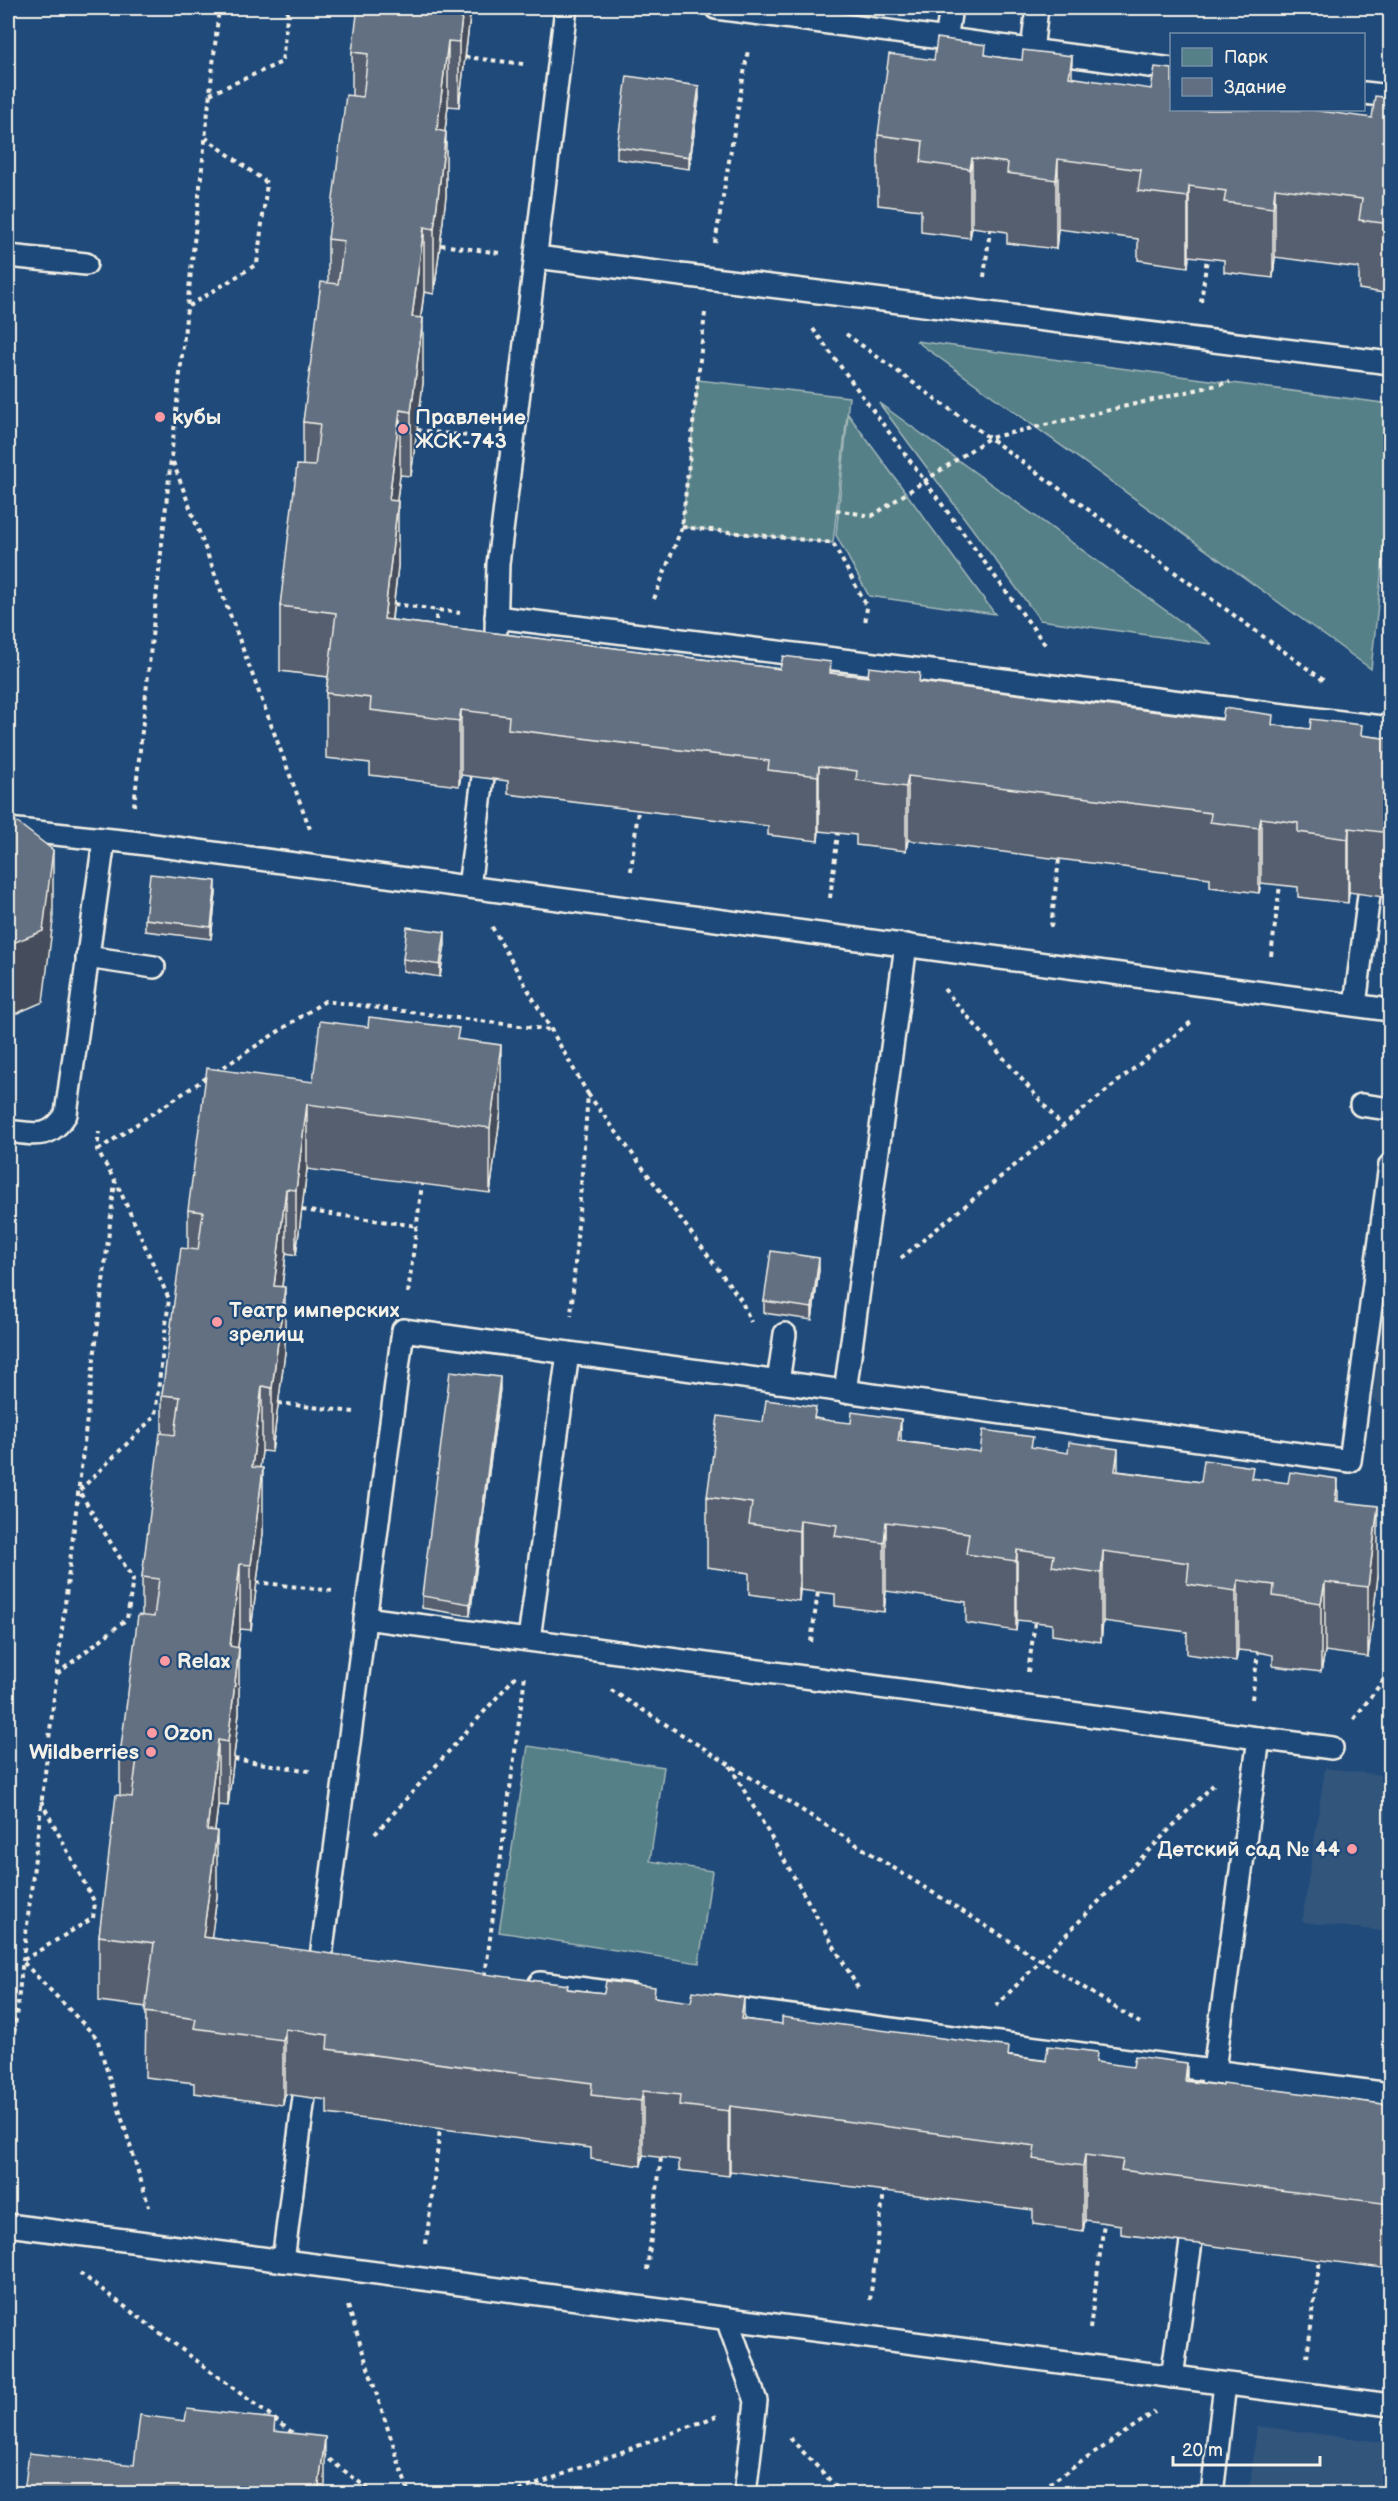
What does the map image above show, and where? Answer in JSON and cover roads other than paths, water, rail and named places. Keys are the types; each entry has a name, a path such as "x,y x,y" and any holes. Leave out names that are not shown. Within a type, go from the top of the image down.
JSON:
{"lane":[{"path":"495,652 498,564 566,8"},
{"path":"716,8 1170,69"},
{"path":"946,40 951,8"},
{"path":"1032,51 1037,8"},
{"path":"1365,93 1390,96"},
{"path":"8,256 86,264"},
{"path":"536,257 1390,363"},
{"path":"496,617 1390,728"},
{"path":"1387,749 1390,722"},
{"path":"469,887 483,777"},
{"path":"8,829 131,842 1390,1010"},
{"path":"8,1131 38,1135 57,1128 66,1114 104,840"},
{"path":"1355,1005 1369,895"},
{"path":"845,1392 906,945"},
{"path":"87,957 154,966"},
{"path":"1361,1105 1390,1110"},
{"path":"316,1996 403,1330 1350,1461 1390,1165"},
{"path":"778,1382 785,1334"},
{"path":"529,1639 568,1353"},
{"path":"365,1618 1332,1748"},
{"path":"1209,2104 1253,1737"},
{"path":"322,1954 344,1957"},
{"path":"485,1976 655,1998"},
{"path":"689,2002 1390,2094"},
{"path":"283,2261 304,2097"},
{"path":"8,2225 1390,2406"},
{"path":"1172,2377 1191,2242"},
{"path":"727,2319 756,2401 745,2493"},
{"path":"1212,2493 1225,2384"}],"place":[{"name":"кубы","path":"160,417"},
{"name":"Правление ЖСК-743","path":"403,429"},
{"name":"Театр имперских зрелищ","path":"217,1322"},
{"name":"Relax","path":"165,1661"},
{"name":"Ozon","path":"152,1733"},
{"name":"Wildberries","path":"151,1752"},
{"name":"Детский сад № 44","path":"1352,1849"}]}
